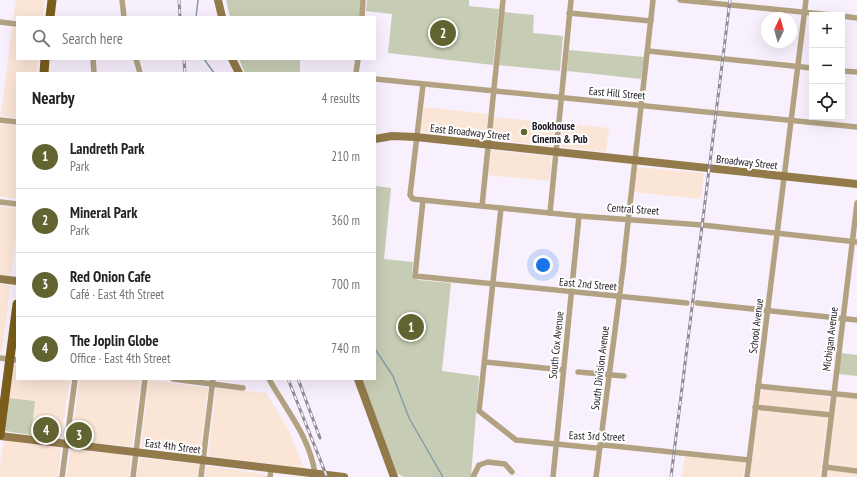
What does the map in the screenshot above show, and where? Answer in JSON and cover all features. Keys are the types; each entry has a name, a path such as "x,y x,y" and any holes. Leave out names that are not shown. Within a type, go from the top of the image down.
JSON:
{"main road":[{"path":"50,16 52,0"},
{"path":"44,72 45,60"},
{"path":"0,435 14,359 16,322"}],"street":[{"path":"122,0 124,16"},
{"path":"218,0 222,16"},
{"path":"362,16 363,0"},
{"path":"482,206 503,0"},
{"path":"550,213 571,0"},
{"name":"South Division Avenue","path":"596,477 629,219 653,0"},
{"path":"680,0 809,13"},
{"name":"School Avenue","path":"747,477 806,0"},
{"path":"570,13 651,21"},
{"path":"845,16 857,18"},
{"path":"0,22 16,24"},
{"path":"648,51 809,68"},
{"path":"94,60 94,72"},
{"path":"136,60 140,72"},
{"path":"232,60 238,72"},
{"path":"356,72 358,60"},
{"path":"845,71 857,72"},
{"name":"East Hill Street","path":"376,79 857,127"},
{"path":"416,137 423,85"},
{"path":"0,120 16,122"},
{"name":"East Broadway Street","path":"376,139 392,136 416,137 635,160"},
{"name":"Central Street","path":"416,137 410,195 413,199 579,216 702,225 855,241"},
{"name":"Broadway Street","path":"635,160 857,184"},
{"name":"East 2nd Street","path":"423,200 415,276 493,285 687,303"},
{"path":"0,202 16,204"},
{"name":"Michigan Avenue","path":"824,477 842,318 855,241 857,204"},
{"path":"501,208 485,362 563,370"},
{"name":"South Cox Avenue","path":"553,477 579,216"},
{"path":"0,279 16,281"},
{"path":"697,304 857,320"},
{"path":"0,358 14,359"},
{"name":"East 3rd Street","path":"485,362 479,411 516,440 596,448 604,445 749,460"},
{"path":"578,372 624,376"},
{"path":"62,477 75,380"},
{"path":"133,477 145,380"},
{"path":"195,380 213,381 243,388"},
{"path":"270,380 303,435 311,456 315,474"},
{"path":"358,380 394,477"},
{"path":"201,477 213,381"},
{"path":"758,386 857,396"},
{"path":"755,406 830,415"},
{"name":"East 4th Street","path":"0,435 203,461 270,473 315,474 344,477"},
{"path":"473,477 475,470 479,465 488,462 506,464 512,472"},
{"path":"825,467 857,471"}],"shaded area":[{"path":"16,0 45,0 43,16 16,16 16,20 13,20"},
{"path":"12,27 16,28 16,60 38,60 36,72 16,72 16,118 1,116"},
{"path":"424,107 488,114 486,137 483,139 423,133 421,129"},
{"path":"493,117 555,123 553,144 550,146 493,140 491,139"},
{"path":"0,123 16,126 16,199 0,196"},
{"path":"563,123 609,128 606,152 561,147"},
{"path":"490,150 551,156 550,181 487,175"},
{"path":"636,167 704,173 701,199 633,192"},
{"path":"0,206 16,208 16,236 11,274 9,276 0,275"},
{"path":"0,284 8,285 10,287 2,352 0,353"},
{"path":"16,364 16,380 70,380 61,439 31,435 35,401 9,398 13,365"},
{"path":"79,380 141,381 132,447 72,440"},
{"path":"151,380 208,388 200,455 141,447 148,383"},
{"path":"216,388 266,393 289,431 304,468 208,456"},
{"path":"765,389 830,397 820,477 750,477 760,392"},
{"path":"836,397 857,398 857,477 825,477"},
{"path":"4,440 61,448 58,477 0,477 0,464"},
{"path":"71,449 131,456 129,477 66,477"},
{"path":"685,456 743,462 745,464 743,477 682,477"},
{"path":"140,458 198,464 200,467 198,477 136,477"},
{"path":"208,466 265,474 267,477 205,477 206,468"}],"green space":[{"path":"226,0 361,0 360,16 230,16"},
{"path":"367,0 469,0 469,6 499,9 493,65 388,53 392,14 366,11"},
{"path":"504,12 534,15 533,33 563,36 560,71 498,65"},
{"path":"569,50 644,57 641,79 567,71"},
{"path":"239,60 300,60 300,72 245,72"},
{"path":"376,186 391,188 384,259 413,262 412,274 418,280 451,283 442,371 479,376 471,477 403,477 397,473 361,380 376,380"},
{"path":"841,353 857,355 857,376 838,374"},
{"path":"9,398 35,401 31,435 5,431"}],"waterway":[{"path":"196,16 198,0"},
{"path":"205,60 213,72"},
{"path":"376,350 393,376 409,418 443,477"}],"railway":[{"path":"179,0 180,16"},
{"path":"671,477 730,0"},
{"path":"184,60 185,72"},
{"path":"288,380 327,477"},
{"path":"298,380 320,438"}],"place":[{"name":"Mineral Park","path":"443,33"},
{"name":"Bookhouse Cinema & Pub","path":"524,132"},
{"name":"Landreth Park","path":"411,327"},
{"name":"The Joplin Globe","path":"46,430"},
{"name":"Red Onion Cafe","path":"79,435"}]}
